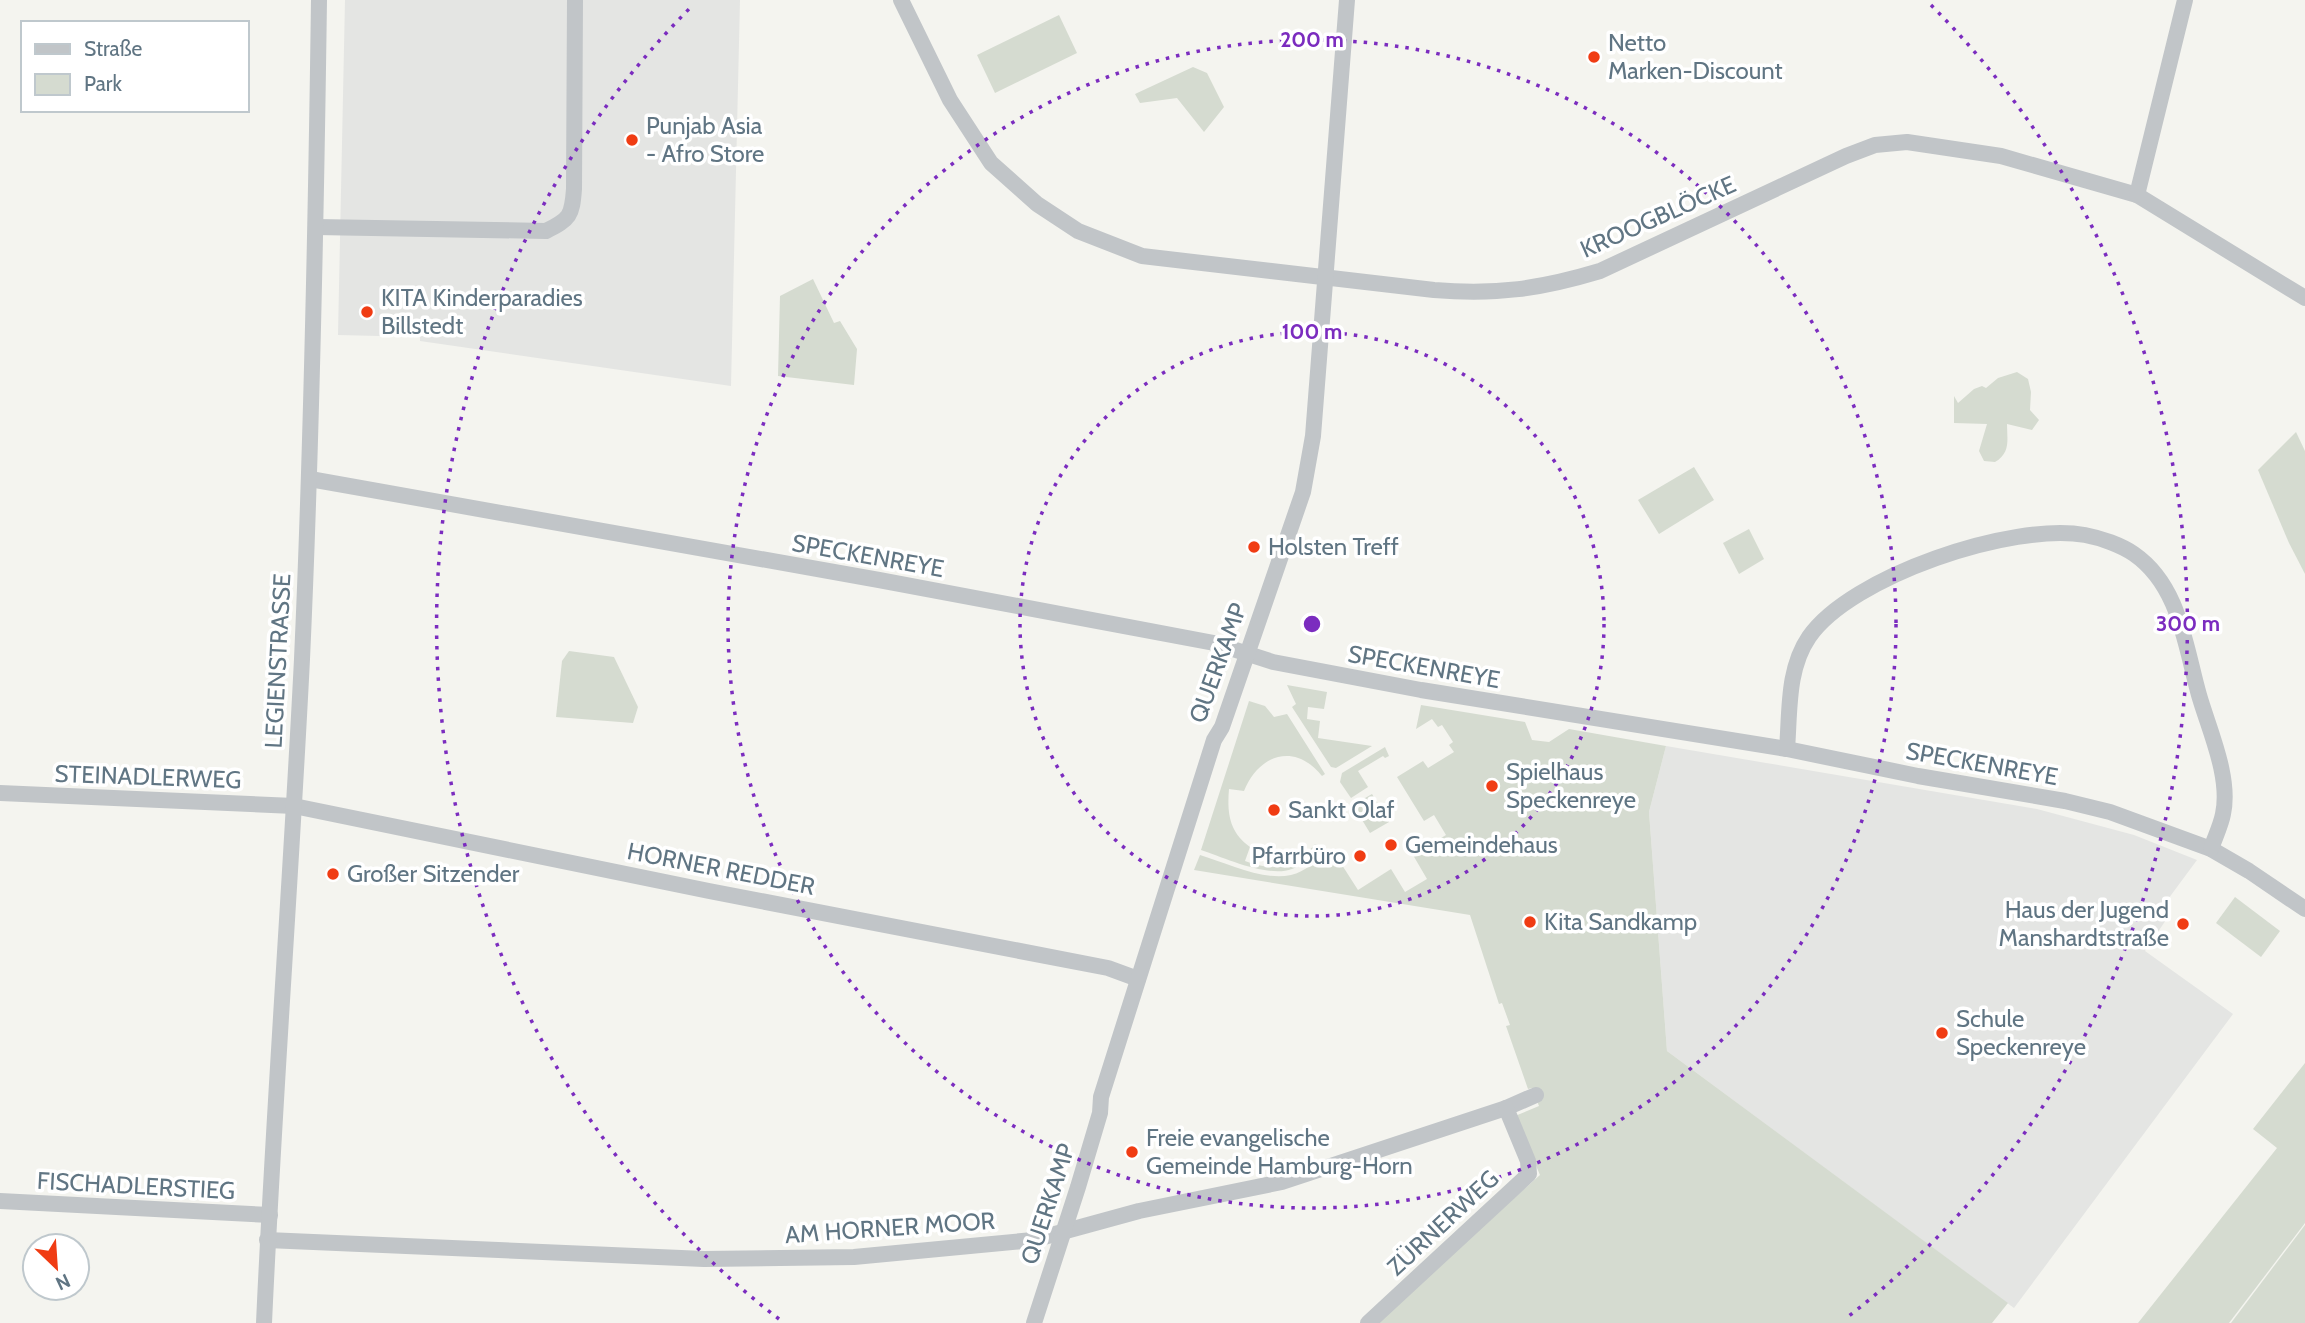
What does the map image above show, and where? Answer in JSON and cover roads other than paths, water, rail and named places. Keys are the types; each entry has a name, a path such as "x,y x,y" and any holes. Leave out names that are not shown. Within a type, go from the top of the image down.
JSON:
{"street":[{"name":"LEGIENSTRASSE","path":"264,1323 310,479 319,0"},
{"path":"316,227 546,231 565,222 573,210 574,189 575,0"},
{"name":"KROOGBLÖCKE","path":"901,0 956,110 991,163 1037,204 1078,231 1142,256 1478,293 1514,291 1569,280 1612,265 1875,145 1907,142 2001,156 2137,195 2305,299"},
{"name":"QUERKAMP","path":"1034,1323 1100,1113 1101,1097 1214,740 1222,727 1303,492 1310,459 1347,0"},
{"path":"2137,195 2185,0"},
{"name":"SPECKENREYE","path":"310,479 879,580 1214,643 1273,662 1433,692 1787,749 1917,776 2076,804 2110,812 2211,849 2305,909"},
{"path":"1787,749 1793,674 1801,650 1811,634 1841,605 1908,569 1955,552 2053,533 2085,535 2116,544 2135,555 2163,583 2180,621 2225,789 2223,814 2211,849"},
{"name":"STEINADLERWEG","path":"0,793 294,806"},
{"name":"HORNER REDDER","path":"294,806 709,891 1108,968 1138,979"},
{"name":"AM HORNER MOOR","path":"267,1240 704,1259 854,1257 1033,1240 1139,1211 1282,1182 1506,1108 1536,1095"},
{"name":"ZÜRNERWEG","path":"1368,1323 1529,1174 1528,1161 1506,1108"},
{"name":"FISCHADLERSTIEG","path":"0,1201 270,1215"}],"place":[{"name":"Netto Marken-Discount","path":"1594,57"},
{"name":"Punjab Asia - Afro Store","path":"632,140"},
{"name":"KITA Kinderparadies Billstedt","path":"367,312"},
{"name":"Holsten Treff","path":"1254,547"},
{"name":"Spielhaus Speckenreye","path":"1492,786"},
{"name":"Sankt Olaf","path":"1274,810"},
{"name":"Gemeindehaus","path":"1391,845"},
{"name":"Pfarrbüro","path":"1360,856"},
{"name":"Großer Sitzender","path":"333,874"},
{"name":"Kita Sandkamp","path":"1530,922"},
{"name":"Haus der Jugend Manshardtstraße","path":"2183,924"},
{"name":"Schule Speckenreye","path":"1942,1033"},
{"name":"Freie evangelische Gemeinde Hamburg-Horn","path":"1132,1152"}]}
